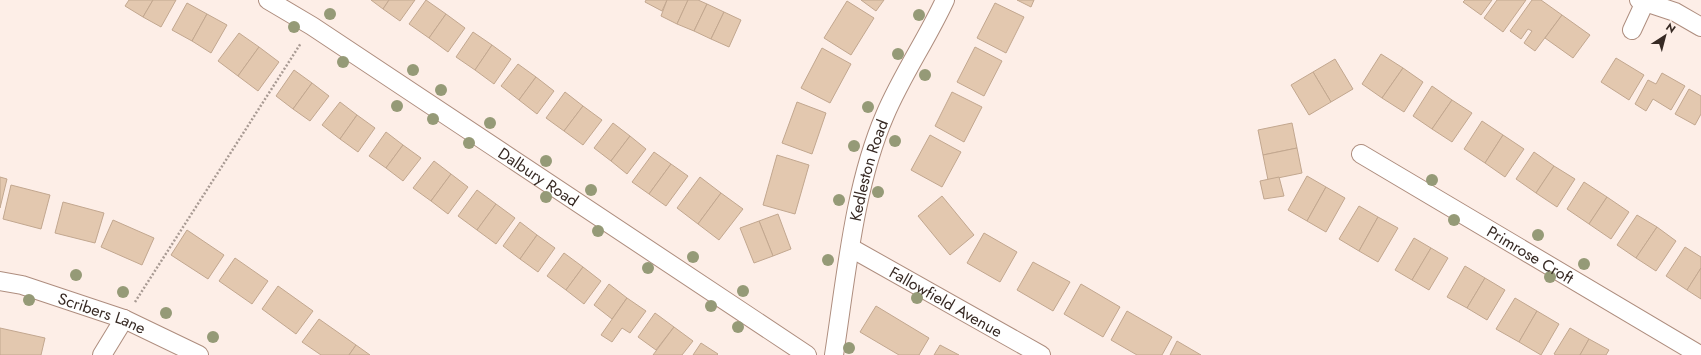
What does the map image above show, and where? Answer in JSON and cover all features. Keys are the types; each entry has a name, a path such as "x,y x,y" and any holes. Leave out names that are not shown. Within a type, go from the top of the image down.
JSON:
{"street":[{"name":"Dalbury Road","path":"268,0 312,26 808,355"},
{"name":"Kedleston Road","path":"834,355 851,248 865,174 884,116 904,75 946,0"},
{"path":"1632,30 1642,1 1675,12 1701,27"},
{"name":"Primrose Croft","path":"1362,154 1700,355"},
{"name":"Fallowfield Avenue","path":"851,248 1041,355"},
{"name":"Scribers Lane","path":"0,281 22,286 124,319 199,355"},
{"path":"102,355 124,319"}],"path":[{"path":"124,319 312,26"}],"building":[{"path":"129,0 153,0 143,17 125,6"},
{"path":"153,0 176,0 161,27 143,17"},
{"path":"371,0 389,0 383,9"},
{"path":"389,0 415,0 400,21 383,9"},
{"path":"426,0 446,14 429,38 409,24"},
{"path":"646,0 667,0 662,11 645,2"},
{"path":"667,0 688,0 677,24 661,16"},
{"path":"688,0 698,0 707,4 694,31 677,24"},
{"path":"861,0 884,0 876,11"},
{"path":"1017,0 1034,0 1031,7"},
{"path":"1465,0 1492,0 1481,15 1463,2"},
{"path":"1497,0 1526,0 1503,32 1484,18"},
{"path":"1532,0 1541,0 1562,15 1535,51 1524,43 1532,31 1528,29 1521,39 1510,31"},
{"path":"847,1 874,18 851,55 824,38"},
{"path":"187,3 207,14 192,41 172,30"},
{"path":"995,3 1024,17 1006,53 977,38"},
{"path":"707,4 724,12 711,39 694,31"},
{"path":"724,12 741,20 729,47 711,39"},
{"path":"207,14 227,25 211,53 192,41"},
{"path":"446,14 465,28 448,52 429,38"},
{"path":"1562,15 1590,35 1573,58 1545,38"},
{"path":"473,32 492,45 475,70 456,57"},
{"path":"239,33 259,47 238,76 218,61"},
{"path":"492,45 511,59 494,84 475,70"},
{"path":"259,47 279,62 258,91 238,76"},
{"path":"975,47 1002,61 984,96 957,82"},
{"path":"822,48 851,64 830,103 801,88"},
{"path":"1381,54 1403,68 1382,98 1362,84"},
{"path":"1616,58 1644,75 1629,100 1601,82"},
{"path":"1335,59 1353,89 1331,102 1313,72"},
{"path":"518,64 536,77 519,100 501,86"},
{"path":"1403,68 1423,82 1404,112 1382,98"},
{"path":"294,70 312,83 293,109 276,96"},
{"path":"1313,72 1331,102 1309,115 1291,85"},
{"path":"1662,73 1685,86 1671,110 1653,99 1646,111 1635,104 1648,80 1656,84"},
{"path":"536,77 554,91 537,114 519,100"},
{"path":"312,83 329,96 310,121 293,109"},
{"path":"1432,86 1452,100 1432,129 1413,116"},
{"path":"1689,89 1701,96 1701,114 1695,125 1675,114"},
{"path":"565,92 583,106 564,131 546,118"},
{"path":"952,92 982,107 964,142 935,126"},
{"path":"1452,100 1472,113 1452,142 1432,129"},
{"path":"340,102 357,115 340,139 322,125"},
{"path":"797,102 826,113 812,154 782,143"},
{"path":"583,106 602,120 583,145 564,131"},
{"path":"357,115 375,128 358,152 340,139"},
{"path":"1482,121 1503,135 1485,163 1464,149"},
{"path":"613,123 630,136 611,161 594,148"},
{"path":"1292,123 1297,148 1263,155 1258,130"},
{"path":"386,132 403,145 386,168 369,156"},
{"path":"930,135 961,152 942,187 911,170"},
{"path":"1503,135 1524,149 1505,177 1485,163"},
{"path":"630,136 646,149 627,174 611,161"},
{"path":"403,145 421,158 403,181 386,168"},
{"path":"1297,148 1302,173 1268,180 1263,155"},
{"path":"654,152 671,164 649,194 632,182"},
{"path":"1534,152 1554,166 1536,193 1516,179"},
{"path":"777,155 809,165 795,214 763,205"},
{"path":"434,161 451,174 431,201 413,188"},
{"path":"671,164 688,176 666,206 649,194"},
{"path":"1554,166 1575,179 1557,207 1536,193"},
{"path":"451,174 468,187 448,214 431,201"},
{"path":"1307,176 1326,187 1307,221 1288,210"},
{"path":"0,177 7,179 0,208"},
{"path":"700,177 721,193 698,224 677,208"},
{"path":"1279,177 1284,196 1264,199 1260,181"},
{"path":"1584,182 1607,197 1589,224 1567,209"},
{"path":"11,185 50,195 41,229 3,219"},
{"path":"1326,187 1345,198 1326,232 1307,221"},
{"path":"477,190 496,204 477,230 458,216"},
{"path":"721,193 743,209 719,240 698,224"},
{"path":"942,196 974,235 950,255 918,216"},
{"path":"1607,197 1629,212 1611,239 1589,224"},
{"path":"63,202 104,213 95,243 55,233"},
{"path":"496,204 515,218 496,244 477,230"},
{"path":"1359,206 1378,217 1359,251 1339,239"},
{"path":"778,214 791,249 773,256 759,221"},
{"path":"1637,215 1657,227 1636,258 1617,245"},
{"path":"1378,217 1398,228 1378,262 1359,251"},
{"path":"113,220 154,238 142,265 101,247"},
{"path":"759,221 773,256 754,263 740,228"},
{"path":"520,222 537,235 520,259 503,246"},
{"path":"1657,227 1676,241 1656,271 1636,258"},
{"path":"187,230 224,255 208,279 171,255"},
{"path":"984,233 1017,252 1000,282 967,263"},
{"path":"537,235 555,248 538,272 520,259"},
{"path":"1414,238 1431,248 1412,280 1395,270"},
{"path":"1685,247 1701,257 1701,268 1687,290 1666,276"},
{"path":"1431,248 1448,258 1429,290 1412,280"},
{"path":"564,253 583,267 566,290 547,276"},
{"path":"235,258 268,281 252,304 219,281"},
{"path":"1033,262 1070,282 1053,311 1017,290"},
{"path":"1465,266 1485,278 1467,308 1447,297"},
{"path":"583,267 601,281 584,304 566,290"},
{"path":"1701,268 1701,299 1687,290"},
{"path":"1485,278 1505,290 1487,320 1467,308"},
{"path":"609,284 627,298 612,319 594,305"},
{"path":"1081,284 1120,307 1103,337 1064,314"},
{"path":"278,286 313,311 296,334 262,309"},
{"path":"627,298 646,311 630,333 622,328 612,342 601,335"},
{"path":"1515,298 1537,311 1519,342 1496,329"},
{"path":"876,306 929,338 919,355 899,355 860,332"},
{"path":"1127,311 1172,337 1162,355 1137,355 1111,340"},
{"path":"1537,311 1559,324 1541,355 1519,342"},
{"path":"655,313 674,327 656,350 638,337"},
{"path":"319,319 356,345 349,355 321,355 302,342"},
{"path":"674,327 693,341 682,355 653,355"},
{"path":"0,328 45,338 41,355 0,355"},
{"path":"1570,328 1589,339 1580,355 1554,354"},
{"path":"1589,339 1609,350 1606,355 1580,355"},
{"path":"1177,341 1201,355 1170,355"},
{"path":"701,343 718,354 693,355"},
{"path":"356,345 370,355 349,355"},
{"path":"940,345 959,355 934,355"}]}
